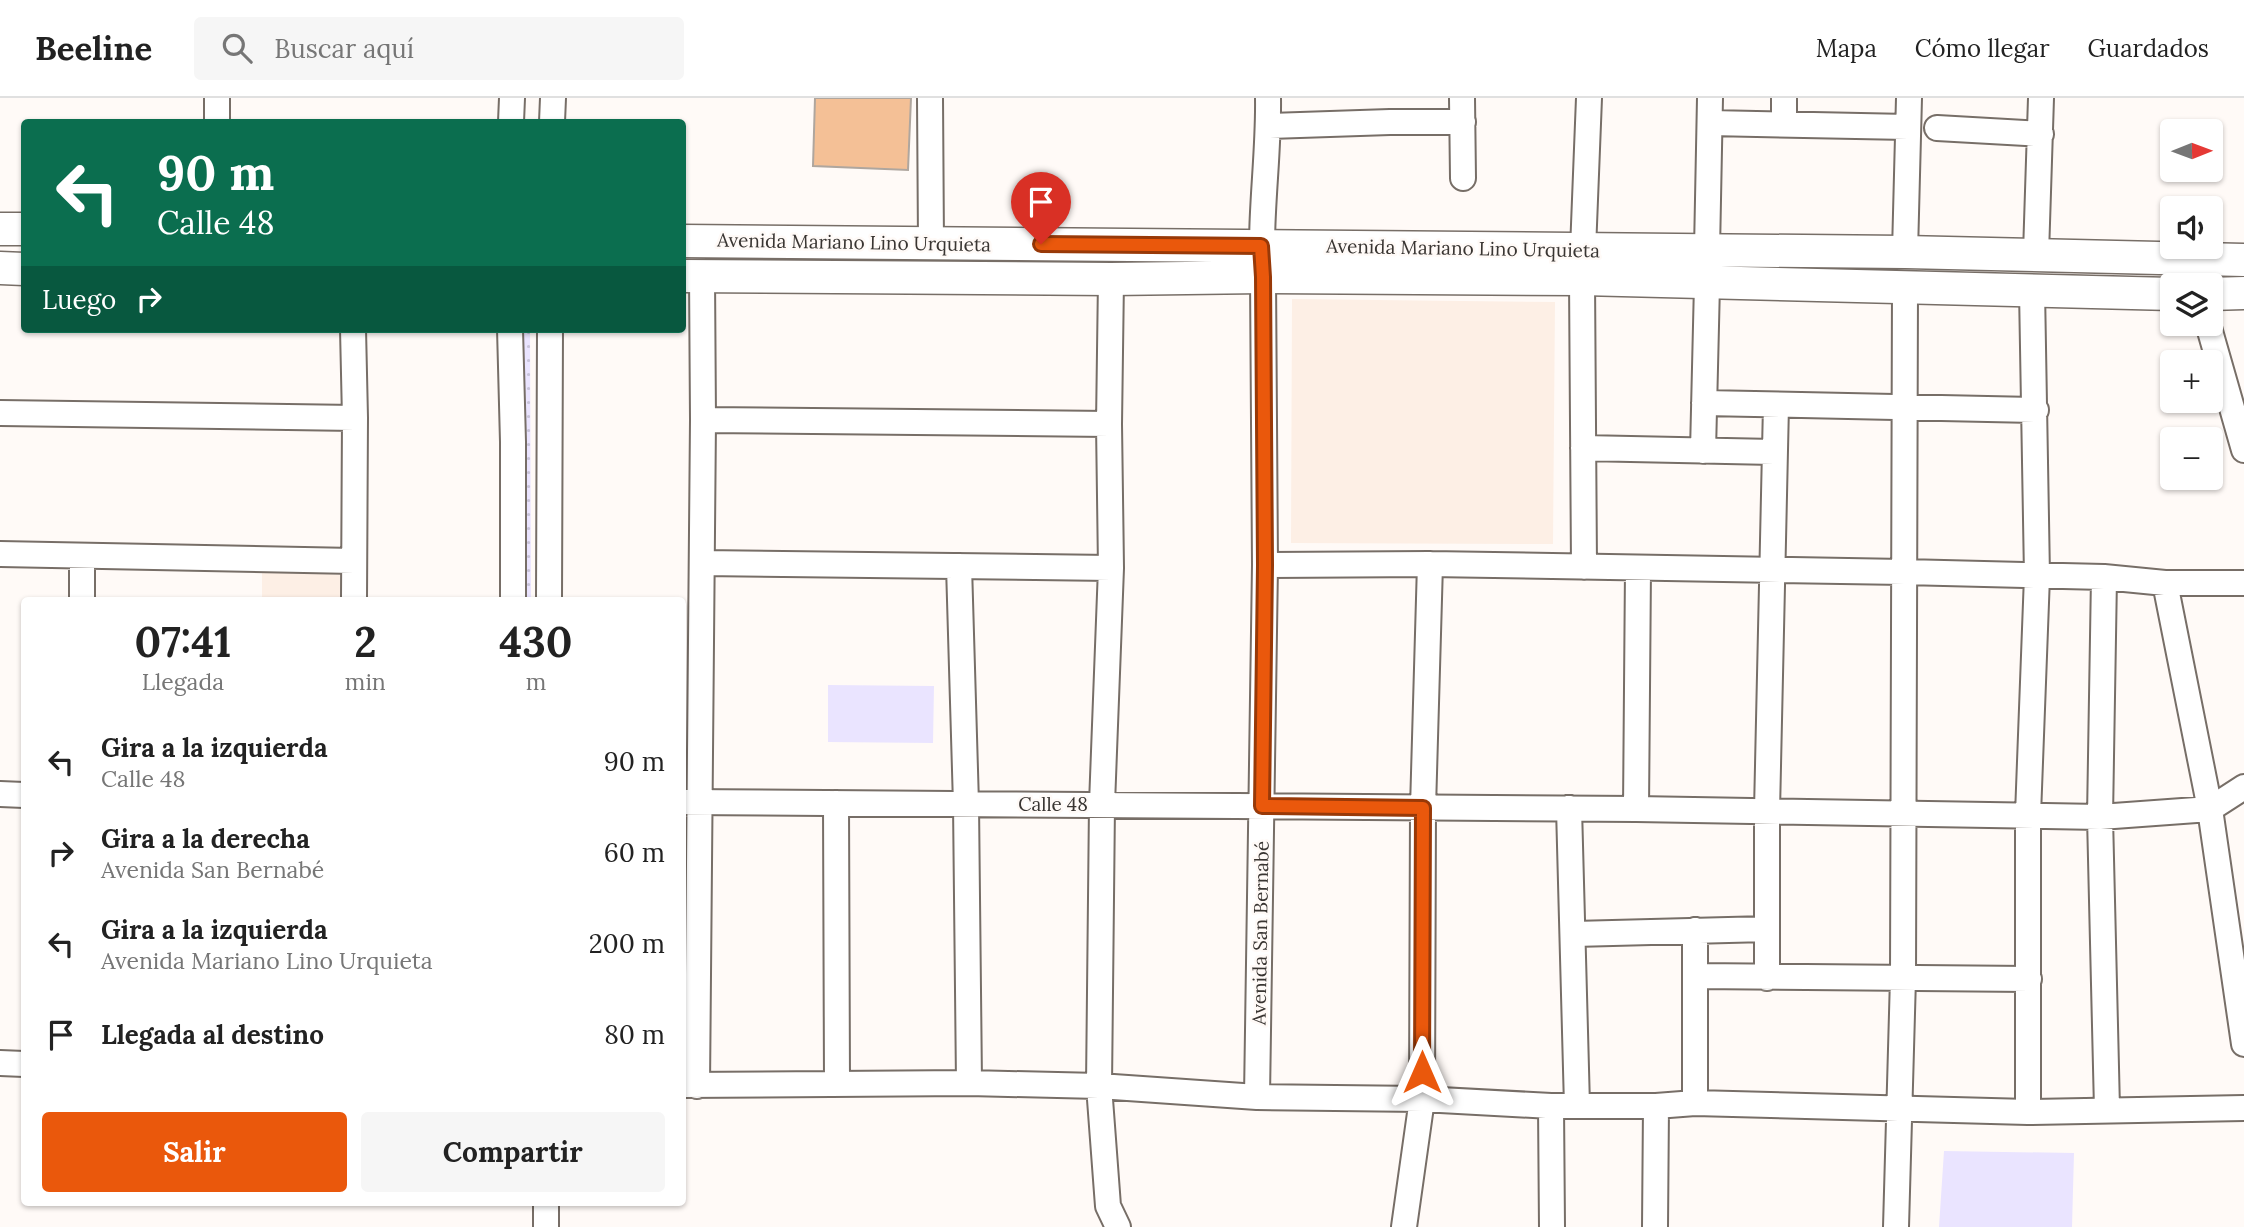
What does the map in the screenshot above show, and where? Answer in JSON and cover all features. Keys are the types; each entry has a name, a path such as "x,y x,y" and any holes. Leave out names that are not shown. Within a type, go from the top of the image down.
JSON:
{"main road":[{"path":"0,229 21,229"},
{"name":"Avenida Mariano Lino Urquieta","path":"686,241 1261,246 1582,264 1706,284 1905,286 2160,294"},
{"name":"Avenida Mariano Lino Urquieta","path":"692,276 1111,279 1263,277 1582,264 1707,250 1905,251 2244,260"},
{"path":"0,268 21,269"},
{"path":"2223,294 2244,293"}],"street":[{"path":"217,98 217,119"},
{"path":"511,119 512,98"},
{"path":"552,119 553,98"},
{"path":"930,98 931,243"},
{"name":"Avenida San Bernabé","path":"1257,1097 1265,565 1261,246 1268,98"},
{"path":"1584,567 1582,264 1589,98"},
{"path":"1707,250 1710,98"},
{"path":"1784,98 1784,124"},
{"path":"1905,251 1909,98"},
{"path":"2036,254 2041,98"},
{"path":"1268,126 1391,110 1463,110 1463,178"},
{"path":"1710,123 1908,127"},
{"path":"1937,128 2040,134"},
{"path":"692,276 703,420 702,564 691,802 690,1085 970,1083 1099,1086 1257,1097 1422,1099 1551,1106 1656,1106 1695,1103 2028,1112 2244,1108"},
{"path":"1111,279 1111,568 1102,804 1099,1086 1108,1206 1116,1226"},
{"path":"1703,451 1706,284"},
{"path":"1896,1227 1903,978 1905,286"},
{"path":"2028,1112 2028,815 2037,576 2032,290"},
{"path":"353,333 354,597"},
{"path":"510,333 513,597"},
{"path":"549,597 550,333"},
{"path":"2211,336 2244,450"},
{"path":"1704,403 1903,405 2036,410"},
{"path":"1767,978 1776,405"},
{"path":"0,413 355,418"},
{"path":"703,420 1109,424"},
{"path":"513,442 550,442"},
{"path":"1583,448 1774,452"},
{"path":"0,554 354,561"},
{"path":"82,556 82,597"},
{"path":"702,564 1111,568"},
{"path":"1404,1227 1422,1099 1423,808 1430,564"},
{"path":"1265,565 1430,564 1904,572 2104,577 2165,583 2244,583"},
{"path":"960,566 967,804 970,1083"},
{"path":"1636,809 1639,568"},
{"path":"2104,577 2100,817 2107,1110"},
{"path":"2165,583 2210,809 2244,1044"},
{"path":"2210,809 2244,787"},
{"path":"0,794 21,795"},
{"name":"Calle 48","path":"691,802 1569,808 2100,817 2210,809"},
{"path":"836,803 838,1084"},
{"path":"1569,808 1577,1106"},
{"path":"1574,934 1767,929"},
{"path":"1695,930 1695,1103"},
{"path":"1697,976 2029,979"},
{"path":"0,1063 21,1064"},
{"path":"1551,1106 1552,1227"},
{"path":"1655,1227 1656,1106"},
{"path":"546,1206 546,1227"}],"shaded area":[{"path":"1292,299 1555,302 1553,544 1291,543"},
{"path":"518,333 530,333 531,597 520,597"},
{"path":"262,570 342,575 341,597 262,597"},
{"path":"828,685 934,686 933,743 828,742"},
{"path":"1944,1151 2074,1153 2072,1227 1939,1227"}],"building":[{"path":"815,98 911,98 908,170 813,166"}],"route":[{"path":"1041,244 1261,246 1265,565 1262,806 1423,808 1422,1072"}]}
